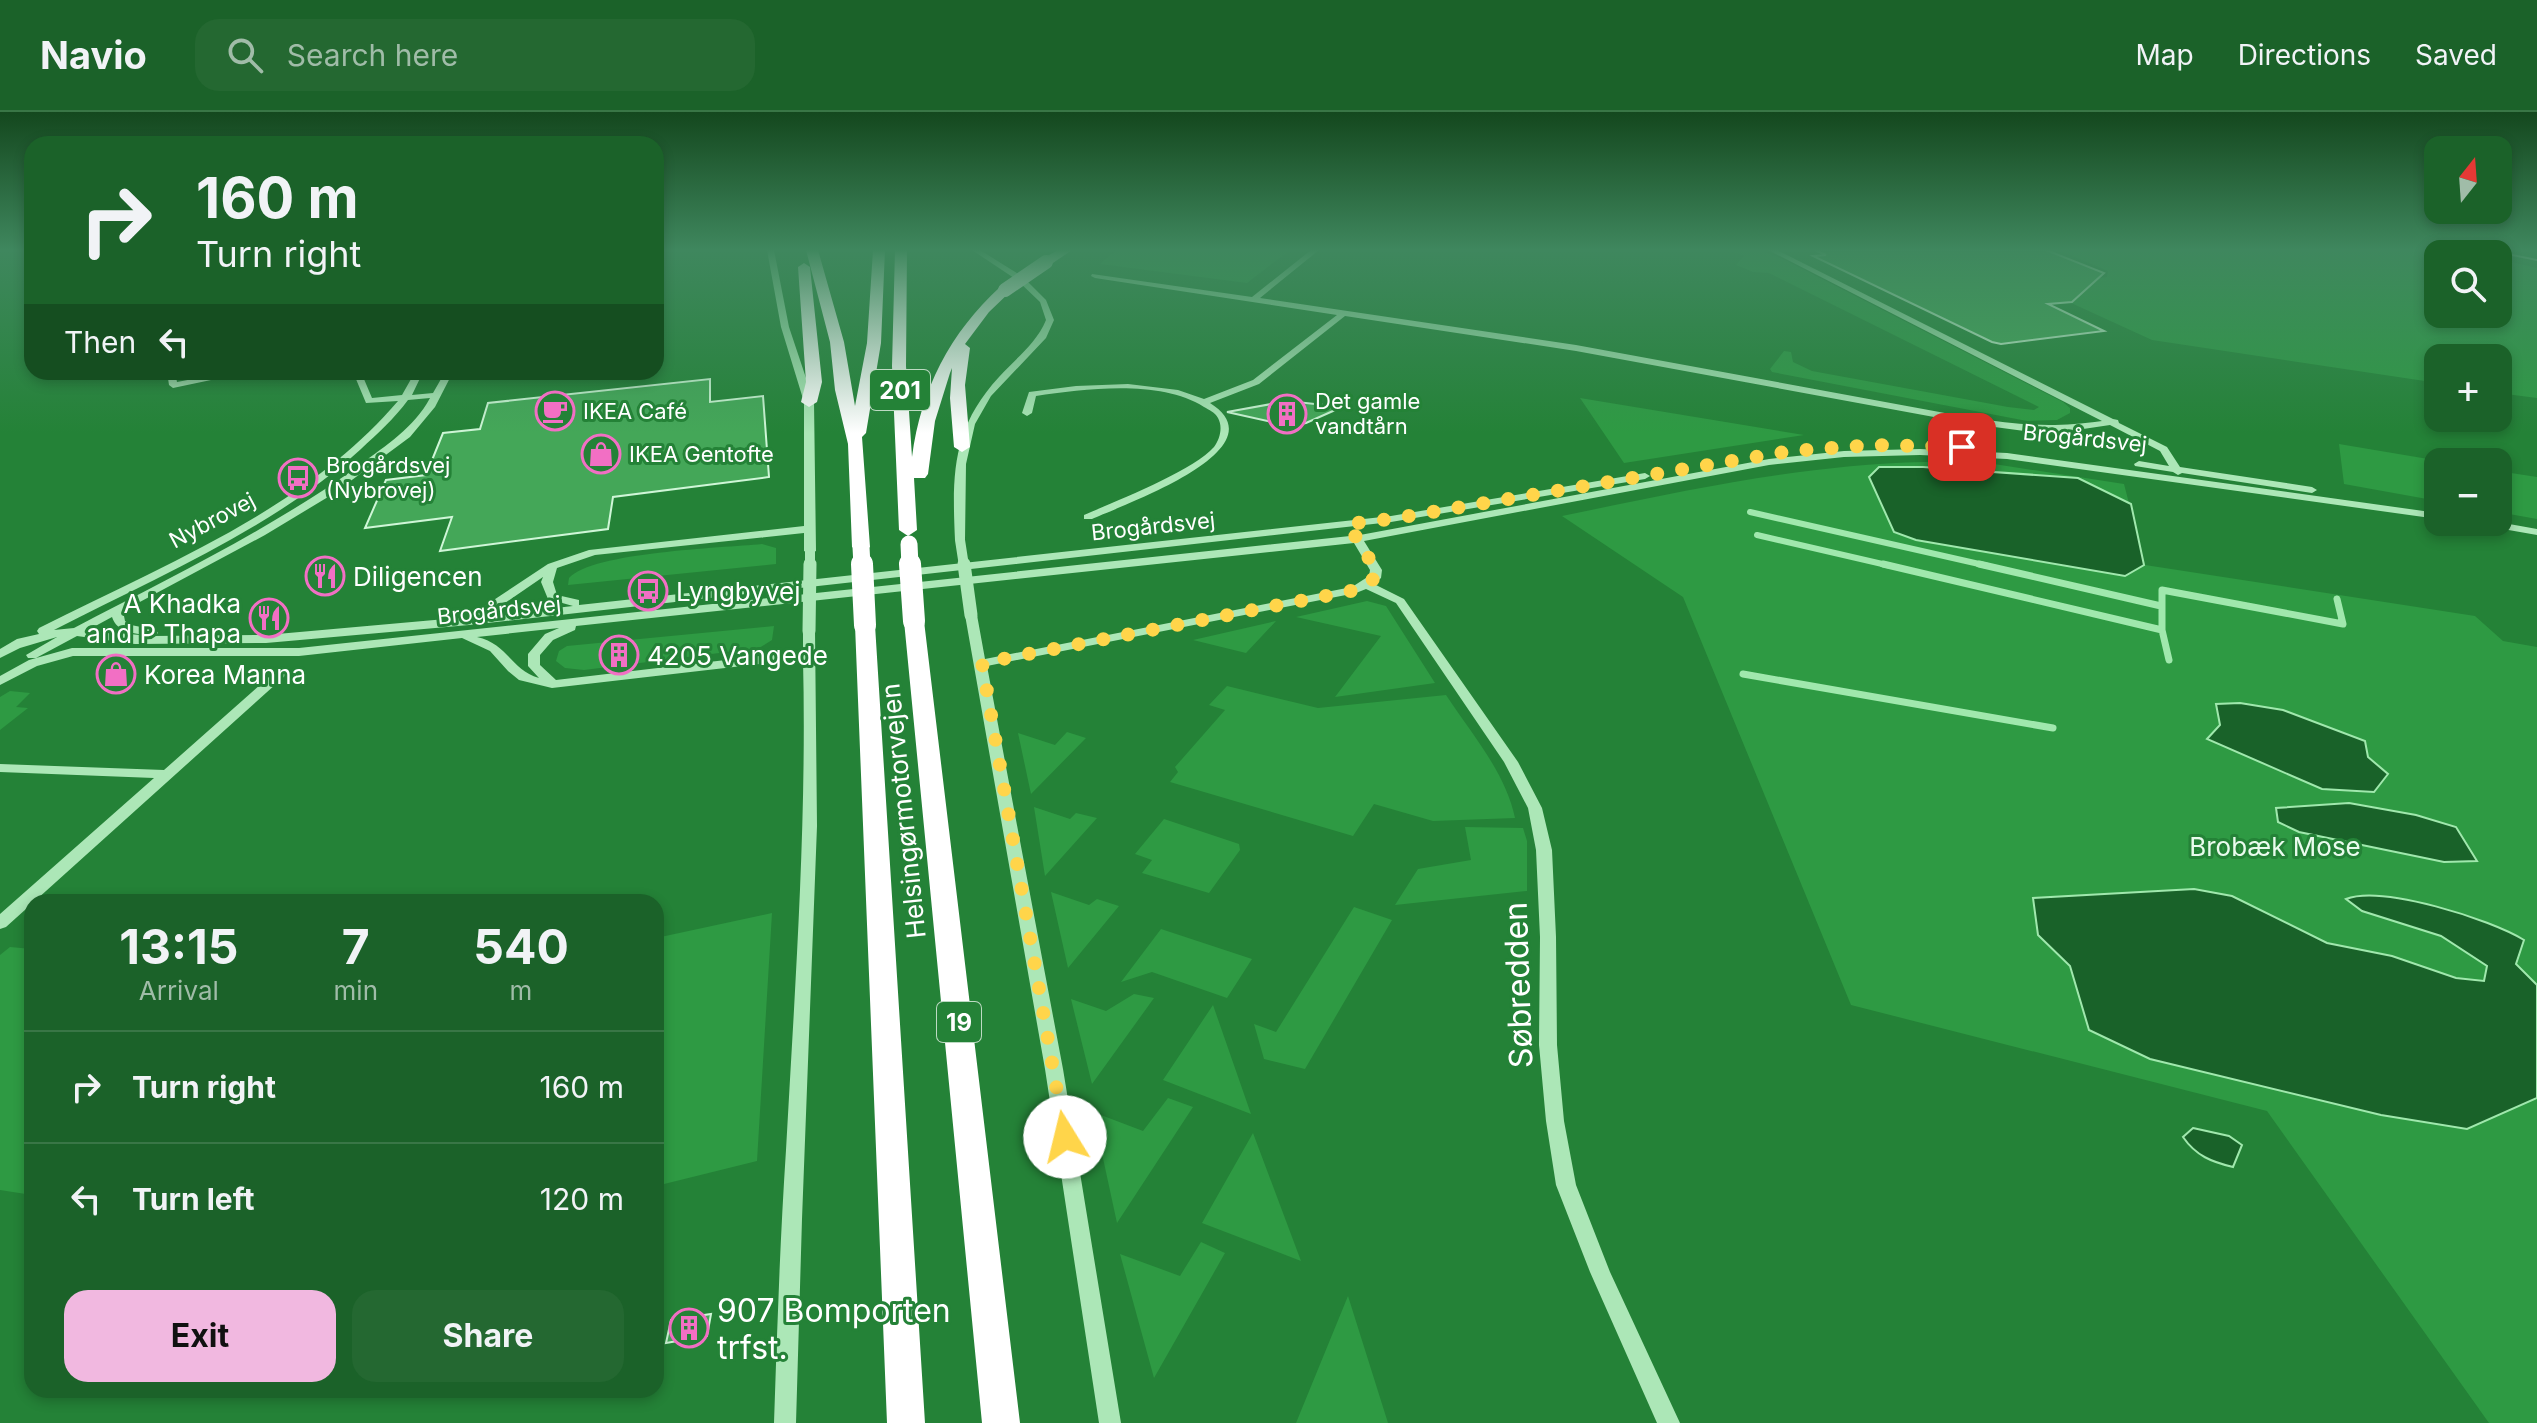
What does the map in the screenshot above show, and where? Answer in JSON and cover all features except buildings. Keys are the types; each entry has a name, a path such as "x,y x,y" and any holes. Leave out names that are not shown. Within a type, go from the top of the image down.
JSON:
{"highway":[{"path":"808,311 814,382 809,402"},
{"name":"Helsingørmotorvejen","path":"828,311 837,342 843,390 856,444 906,1423"},
{"name":"201","path":"856,444 874,343 876,311"},
{"name":"201","path":"900,311 899,366 909,537"},
{"path":"899,366 911,359 913,311"},
{"name":"Helsingørmotorvejen","path":"983,311 970,323 946,363 930,402 920,440 919,472 909,537 914,621 1001,1423"},
{"path":"962,447 957,370 970,323"}],"street":[{"path":"782,311 809,402 812,707 810,898 795,1156 785,1423"},
{"path":"1050,311 1050,322 1041,341 988,393 971,423 962,447 960,540 1054,1069 1110,1423"},
{"path":"1332,311 1677,365 1972,421 2032,429 2063,429 2115,422"},
{"path":"1894,311 2164,449 2179,474"},
{"path":"1206,401 1256,382 1344,313"},
{"path":"172,380 173,385 201,380"},
{"path":"360,380 369,401 438,395"},
{"name":"Nybrovej","path":"16,645 304,492 358,448 405,399 415,380"},
{"name":"Nybrovej","path":"61,636 117,611 329,492 407,435 438,395 445,380"},
{"path":"1027,413 1032,394 1081,387 1151,389 1206,401 1226,421 1223,439 1216,450 1158,484 1088,517"},
{"name":"Brogårdsvej","path":"78,631 126,640 209,639 322,636 469,621 1391,519 1791,451 1836,447 1962,447 2179,474 2424,513"},
{"name":"Brogårdsvej","path":"0,681 48,657 85,651 299,652 1357,539 1769,462 1844,454 1920,452 2007,456 2179,474"},
{"path":"304,492 329,492"},
{"path":"982,663 1271,608 1367,585 1375,578 1376,570 1348,524"},
{"path":"2512,528 2537,532"},
{"path":"469,621 552,566 593,552 810,529"},
{"path":"0,672 149,583 175,563"},
{"path":"552,566 547,582 552,597 562,602 599,606"},
{"name":"Søbredden","path":"1367,585 1400,601 1511,762 1535,808 1544,850 1548,1045 1555,1121 1566,1185 1600,1272 1669,1423"},
{"path":"117,611 119,622 127,628 209,639"},
{"path":"552,684 534,666 534,654 549,637 585,620"},
{"path":"452,635 488,642 520,674 533,681 552,684 810,654"},
{"path":"0,654 16,645 61,636 85,651"},
{"path":"33,894 282,672"},
{"path":"0,768 167,774"},
{"path":"0,923 24,902"},
{"path":"0,906 18,907"}],"green space":[{"path":"1846,311 1885,311 2063,402 2070,408 2070,413 2057,420 2027,421 1772,372 1770,369 1784,351 1791,352 1793,362 1812,371 2008,407 2034,410 2039,407"},
{"path":"2089,311 2424,311 2424,328 2512,328 2512,311 2537,311 2537,398 2512,395 2512,344 2424,344 2424,381 2152,340"},
{"path":"1580,398 1804,435 1624,463"},
{"path":"2339,444 2424,458 2424,498 2344,484"},
{"name":"Brobæk Mose","path":"1924,462 1994,464 2124,484 2145,565 2475,616 2503,641 2537,647 2537,1423 2489,1423 2267,1111 1851,1005 1683,597 1562,516 1787,474"},
{"path":"2512,473 2537,477 2537,519 2512,515"},
{"path":"762,544 776,548 776,564 568,585 569,578 583,569 604,562 659,553"},
{"path":"1367,601 1386,606 1435,683 1335,697 1381,636 1296,617"},
{"path":"1276,621 1246,653 1193,640"},
{"path":"774,626 772,640 759,648 584,670 565,668 556,661 559,651 567,646"},
{"path":"1227,686 1318,708 1446,695 1496,769 1515,818 1433,821 1374,804 1353,836 1170,782 1178,772 1175,767 1225,710 1209,705"},
{"path":"10,691 30,693 16,707 28,708 0,730 0,697"},
{"path":"1067,732 1086,738 1031,794 1018,733 1055,745"},
{"path":"1034,807 1070,819 1076,813 1097,818 1045,876"},
{"path":"1164,819 1239,844 1240,850 1209,893 1142,873 1152,860 1135,854"},
{"path":"1465,827 1523,828 1527,841 1527,891 1395,905 1418,869 1471,860"},
{"path":"1051,892 1089,905 1097,899 1119,906 1068,968"},
{"path":"1354,907 1392,920 1305,1069 1264,1059 1254,1024 1276,1032"},
{"path":"772,913 757,1161 664,1184 664,936"},
{"path":"1161,929 1252,959 1227,998 1152,972 1121,982"},
{"path":"10,947 24,948 24,1194 0,1190 0,955"},
{"path":"1134,994 1154,998 1092,1084 1071,999 1106,1011"},
{"path":"1213,1005 1251,1114 1163,1080"},
{"path":"1168,1098 1193,1107 1117,1223 1093,1112 1143,1131"},
{"path":"1253,1133 1301,1261 1202,1223"},
{"path":"1201,1242 1225,1253 1154,1378 1120,1254 1180,1276"},
{"path":"1348,1296 1388,1423 1296,1423"}],"shaded area":[{"path":"1879,467 1923,467 2078,478 2131,504 2144,565 2125,576 1916,540 1894,532 1869,477"},
{"path":"2240,703 2283,710 2365,741 2368,757 2388,774 2374,792 2322,789 2207,739 2220,725 2216,704"},
{"path":"2349,803 2416,815 2456,827 2477,861 2444,862 2299,832 2278,822 2276,808"},
{"path":"2194,889 2232,896 2327,943 2392,956 2456,978 2484,981 2487,966 2441,936 2362,911 2346,899 2384,897 2436,906 2487,923 2524,940 2516,964 2537,985 2537,1098 2467,1129 2381,1115 2150,1059 2089,1030 2070,966 2038,935 2033,898"},
{"path":"2193,1128 2229,1136 2242,1145 2233,1167 2211,1160 2193,1149 2183,1137"}],"waterway":[{"path":"1750,512 1988,566"},
{"path":"1757,535 1891,566"},
{"path":"1883,564 2162,630"},
{"path":"1979,564 2161,606"},
{"path":"2162,630 2162,590 2343,624 2337,599"},
{"path":"2162,630 2169,660"},
{"path":"1743,674 2053,728"}],"place":[{"name":"IKEA Café","path":"555,411"},
{"name":"Det gamle vandtårn","path":"1287,414"},
{"name":"IKEA Gentofte","path":"601,454"},
{"name":"Brogårdsvej (Nybrovej)","path":"298,478"},
{"name":"Diligencen","path":"325,576"},
{"name":"Lyngbyvej","path":"648,591"},
{"name":"A Khadka and P Thapa","path":"269,618"},
{"name":"4205 Vangede","path":"619,655"},
{"name":"Korea Manna","path":"116,674"},
{"name":"907 Bomporten trfst.","path":"689,1328"}],"route":[{"path":"1065,1137 982,663 1356,590 1375,578 1376,570 1348,524 1791,451 1874,445 1962,447"}]}
